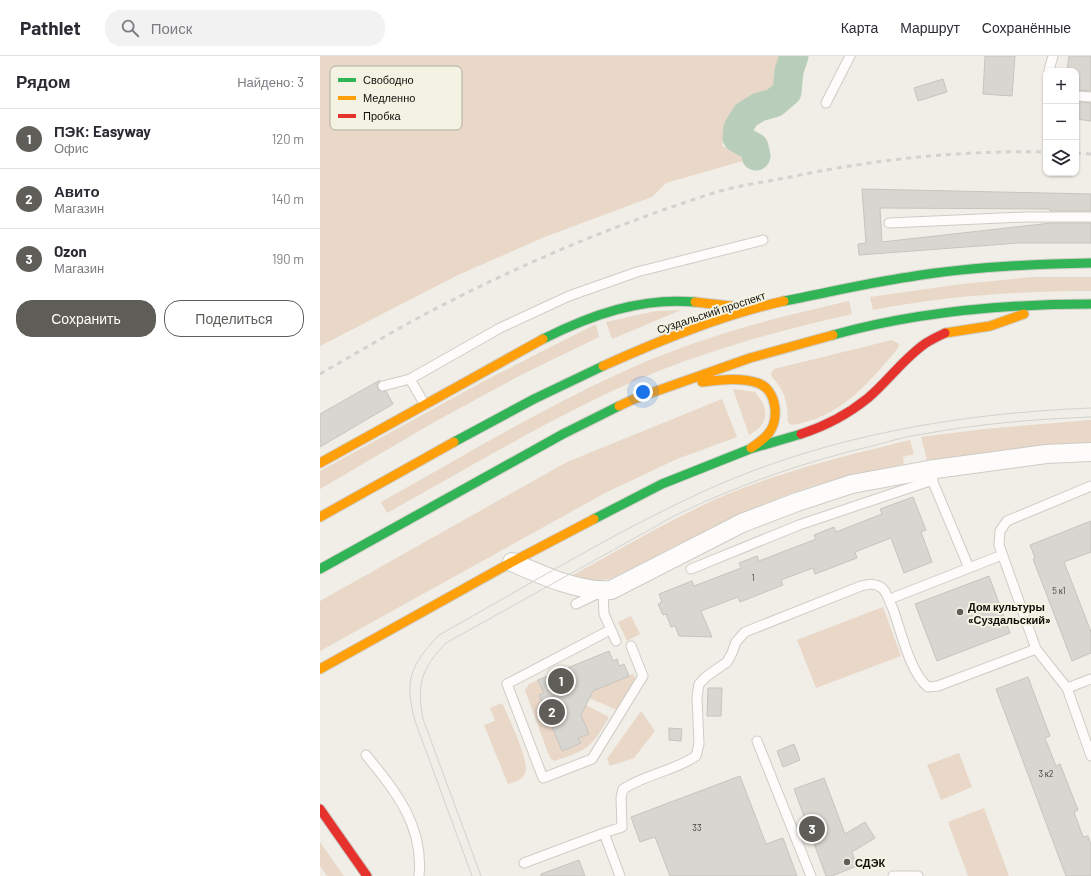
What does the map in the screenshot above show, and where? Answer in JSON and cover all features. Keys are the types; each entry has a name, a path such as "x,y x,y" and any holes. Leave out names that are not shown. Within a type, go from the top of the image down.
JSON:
{"main road":[{"name":"Суздальский проспект","path":"320,517 371,487 528,402 581,376 632,352 687,331 753,309 838,289 906,277 1033,264 1091,263"},
{"path":"320,463 556,333 601,314 637,303 675,299 753,309"},
{"path":"320,669 512,562 662,484 750,449 797,436 825,426 847,414 870,397 908,358 926,343 947,332 990,326 1052,304"},
{"path":"320,569 562,434 634,399 757,356 844,332 898,320 980,309 1052,304 1091,304"},
{"path":"679,383 722,380 750,382 759,384 768,390 773,400 775,412 773,423 768,434 750,449"},
{"path":"320,809 367,876"}],"street":[{"path":"512,562 558,580 602,591 611,590 742,523 797,502 852,484 930,475 1046,454 1091,452"}],"lane":[{"path":"826,103 850,56"},
{"path":"1050,68 1053,56"},
{"path":"1079,96 1091,97"},
{"path":"889,223 1025,217 1091,217"},
{"path":"383,386 410,379 500,328 569,296 637,272 763,240"},
{"path":"410,379 425,405"},
{"path":"326,448 331,457"},
{"path":"691,569 798,525 930,475 969,568"},
{"path":"1091,486 1007,521 1000,531 999,545 1036,649 1067,688 1091,756"},
{"path":"895,597 1002,556"},
{"path":"524,863 622,827 621,798 623,789 632,783 687,763 696,756 700,744 697,697 699,684 707,676 727,662 736,642 745,632 861,586 873,584 883,588 889,599 920,681 928,687 946,683 1036,649"},
{"path":"576,604 602,591 604,614 616,641"},
{"path":"610,630 507,684 543,778 592,758 643,676 631,646"},
{"path":"1067,688 1091,679"},
{"path":"757,741 811,876"},
{"path":"366,755 386,781 415,830 420,850 419,876"},
{"path":"604,833 620,876"},
{"path":"893,876 918,876"}],"shaded area":[{"path":"320,56 788,56 773,95 740,112 727,131 722,146 739,154 743,161 666,183 652,197 547,236 458,275 320,346"},
{"path":"738,128 741,132 741,137 759,145 758,156 753,157 749,148 735,145 734,137"},
{"path":"1032,277 1091,277 1091,291 982,295 927,301 873,310 870,297 962,284"},
{"path":"849,301 852,314 746,341 669,367 611,392 546,424 387,513 381,502 540,413 638,365 715,336"},
{"path":"681,310 612,339 606,322 656,311"},
{"path":"596,324 599,337 521,375 436,421 320,489 320,471 484,381"},
{"path":"892,340 899,344 898,348 878,372 856,394 831,412 817,418 795,425 788,422 783,392 771,374 774,369"},
{"path":"733,389 755,392 763,404 765,410 764,421 756,431 749,435"},
{"path":"722,399 737,437 677,459 605,493 320,651 320,601 567,462"},
{"path":"1091,420 1091,443 1045,446 927,460 921,437 984,429"},
{"path":"910,440 914,454 903,457 904,464 834,480 792,493 724,522 612,578 596,580 571,576 679,517 739,489 812,465"},
{"path":"883,607 901,656 816,688 797,640"},
{"path":"631,616 640,634 627,641 618,622"},
{"path":"633,674 636,681 617,710 589,698 593,691"},
{"path":"538,680 544,693 539,696 562,751 580,743 578,738 589,734 581,715 586,705 609,717 598,735 588,746 575,754 554,761 550,758 525,690 529,684"},
{"path":"502,703 518,738 526,767 525,773 520,779 508,784 484,725 495,721 490,708"},
{"path":"641,711 655,731 634,758 610,766 607,759"},
{"path":"959,753 972,787 941,800 927,765"},
{"path":"984,808 1009,876 968,876 948,822"},
{"path":"320,842 344,876 327,876 320,866"}],"building":[{"path":"985,56 1015,56 1012,96 983,94"},
{"path":"1069,56 1091,56 1091,91 1079,90 1079,68 1067,68"},
{"path":"943,79 947,92 918,101 914,88"},
{"path":"1079,101 1091,103 1091,121 1079,119"},
{"path":"862,189 1091,194 1091,211 1050,211 1050,209 880,208 882,242 1051,223 1091,223 1091,243 1019,243 859,255 858,244 866,243"},
{"path":"380,380 377,385 378,390 386,391 393,404 320,447 320,414"},
{"path":"913,497 926,530 921,532 932,562 904,573 891,538 855,552 857,558 815,574 813,568 781,580 783,585 740,602 738,597 701,611 712,637 679,636 675,626 671,627 666,614 663,615 658,604 662,602 659,594 692,581 694,586 741,568 739,563 757,556 759,561 816,539 814,535 834,527 836,532 882,514 880,509"},
{"path":"1091,521 1091,552 1064,562 1091,632 1091,653 1072,661 1033,559 1035,558 1030,545"},
{"name":"Дом культуры «Суздальский»","path":"989,576 1010,633 937,661 915,604"},
{"path":"609,651 613,661 617,659 619,666 624,664 629,676 593,691 581,715 589,734 578,738 581,743 562,751 539,695 544,693 538,680"},
{"path":"1028,677 1050,736 1045,738 1056,766 1060,764 1078,810 1074,812 1083,837 1088,836 1091,845 1091,876 1066,876 996,689"},
{"path":"708,688 722,688 721,716 707,716"},
{"path":"669,728 682,729 681,741 669,740"},
{"path":"794,744 800,760 783,767 777,751"},
{"path":"740,776 766,844 783,838 797,876 670,876 655,837 640,842 631,817"},
{"path":"824,778 845,834 865,822 875,838 852,852 857,866 832,876 826,876 794,789"},
{"path":"579,860 585,876 541,876 541,874"}],"waterway":[{"path":"756,156 754,147 737,138 738,128 746,115 759,107 774,103 787,92 789,71 794,56"}],"tram line":[{"path":"472,876 415,721 410,695 410,684 416,665 421,656 439,635 574,558 676,504 756,470 802,454 897,430 994,415 1091,408"},
{"path":"481,876 423,719 421,707 421,686 426,669 431,660 446,643 676,515 725,493 774,474 825,458 917,435 1007,422 1091,417"}],"railway":[{"path":"320,374 389,334 501,276 609,230 720,191 744,185 882,161 980,153 1043,152"},
{"path":"1079,153 1091,154"}],"traffic: fast":[{"path":"784,301 878,282 977,268 1091,263"},
{"path":"543,339 598,315 636,305 655,302 695,302"},
{"path":"833,335 896,320 961,311 1059,304 1091,304"},
{"path":"454,442 534,399 603,366"},
{"path":"320,569 563,434 619,406"},
{"path":"594,519 662,484 750,449 801,434"}],"traffic: slow":[{"path":"603,366 692,329 738,313 784,301"},
{"path":"695,302 748,308"},
{"path":"945,333 990,326 1024,314"},
{"path":"619,406 634,399 750,358 833,335"},
{"path":"320,463 543,339"},
{"path":"702,382 716,380 751,381 758,383 769,392 775,406 772,428 762,440 751,448"},
{"path":"320,517 454,442"},
{"path":"320,669 512,562 594,519"}],"traffic: jam":[{"path":"801,434 828,424 852,410 868,398 918,349 945,333"},
{"path":"320,809 367,876"}],"place":[{"name":"Дом культуры «Суздальский»","path":"960,612"},
{"name":"ПЭК: Easyway","path":"561,681"},
{"name":"Авито","path":"552,712"},
{"name":"Ozon","path":"812,829"},
{"name":"СДЭК","path":"847,862"}]}
